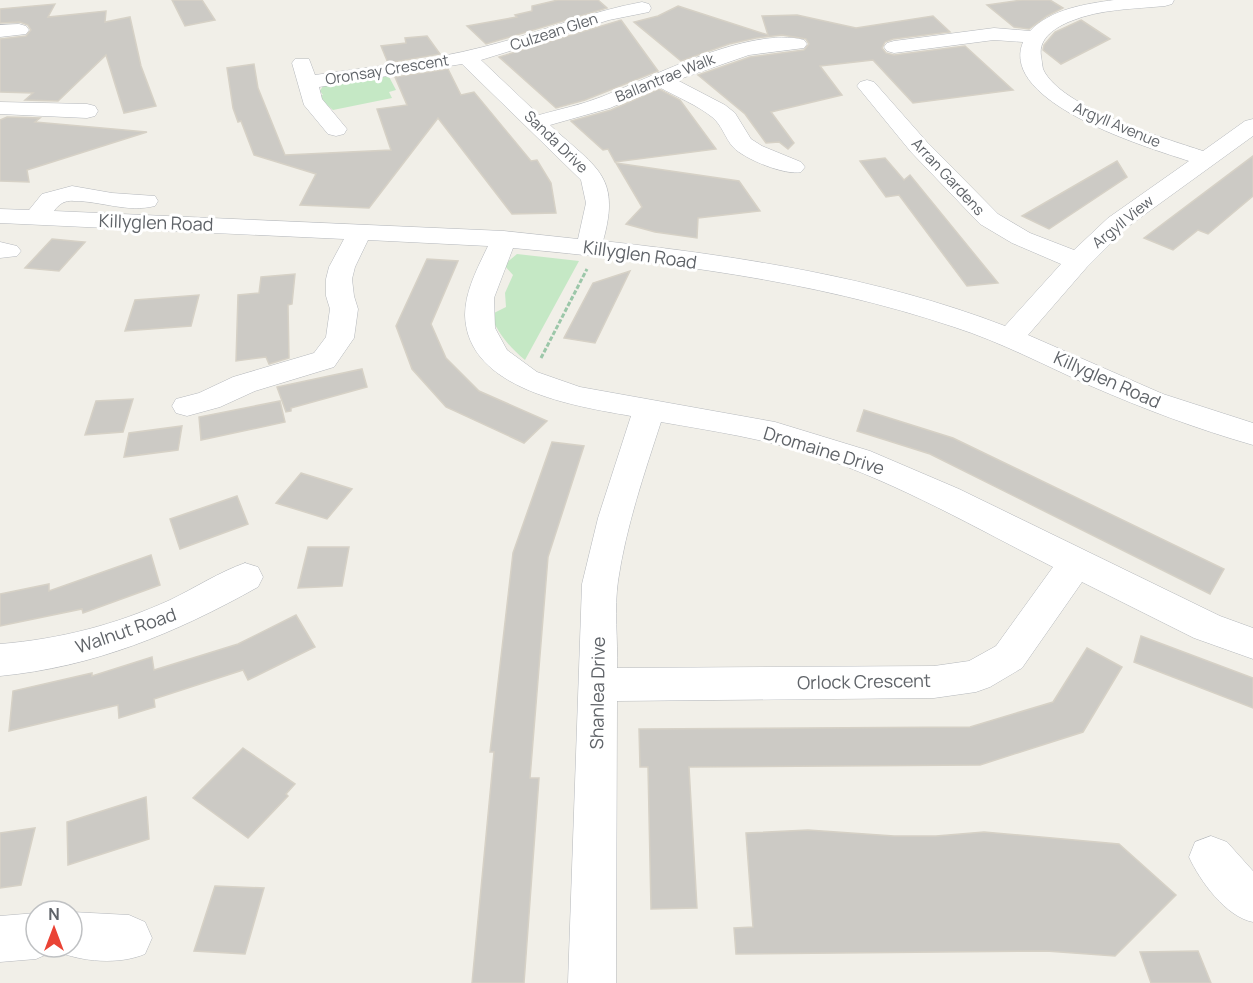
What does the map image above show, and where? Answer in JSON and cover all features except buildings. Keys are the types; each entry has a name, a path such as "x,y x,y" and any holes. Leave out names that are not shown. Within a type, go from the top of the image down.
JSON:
{"street":[{"path":"894,47 994,34 1035,38 1055,21 1072,14 1165,0"},
{"name":"Culzean Glen","path":"466,57 520,44 612,13 642,8"},
{"name":"Argyll Avenue","path":"1035,38 1029,53 1032,67 1047,87 1065,102 1115,127 1205,159"},
{"name":"Ballantrae Walk","path":"536,122 608,101 725,54 767,44 797,44"},
{"name":"Oronsay Crescent","path":"336,129 312,100 305,72 466,57"},
{"name":"Sanda Drive","path":"466,57 582,166 598,189 598,211 593,248"},
{"path":"660,80 717,110 727,118 742,142 754,151 793,167"},
{"name":"Arran Gardens","path":"867,86 927,155 989,219 1021,238 1078,261"},
{"path":"0,108 87,111"},
{"name":"Argyll View","path":"1010,338 1078,261 1117,223 1253,126"},
{"path":"36,218 51,200 72,193 112,200 184,202"},
{"name":"Killyglen Road","path":"0,216 504,239 593,248 765,273 921,307 1010,338 1177,410 1253,434"},
{"path":"187,406 209,400 244,384 324,360 340,338 344,309 339,279 342,267 360,232"},
{"name":"Dromaine Drive","path":"504,239 478,306 479,324 489,346 497,356 529,380 573,395 794,438 866,459 918,482 1207,627 1253,644"},
{"name":"Shanlea Drive","path":"592,983 600,584 606,547 649,410"},
{"name":"Orlock Crescent","path":"598,684 934,682 976,676 1009,657 1076,563"},
{"name":"Walnut Road","path":"0,660 69,651 125,635 189,609 244,577"},
{"path":"1211,857 1248,899 1253,900"},
{"path":"84,936 129,938"},
{"path":"0,939 24,937"}],"path":[{"path":"529,380 593,248"}],"green space":[{"path":"387,73 396,90 389,92 392,98 333,110 317,96 323,95 320,91 324,84"},
{"path":"517,254 579,261 525,360 505,340 490,315 506,307 505,293 513,275 504,265"}]}
